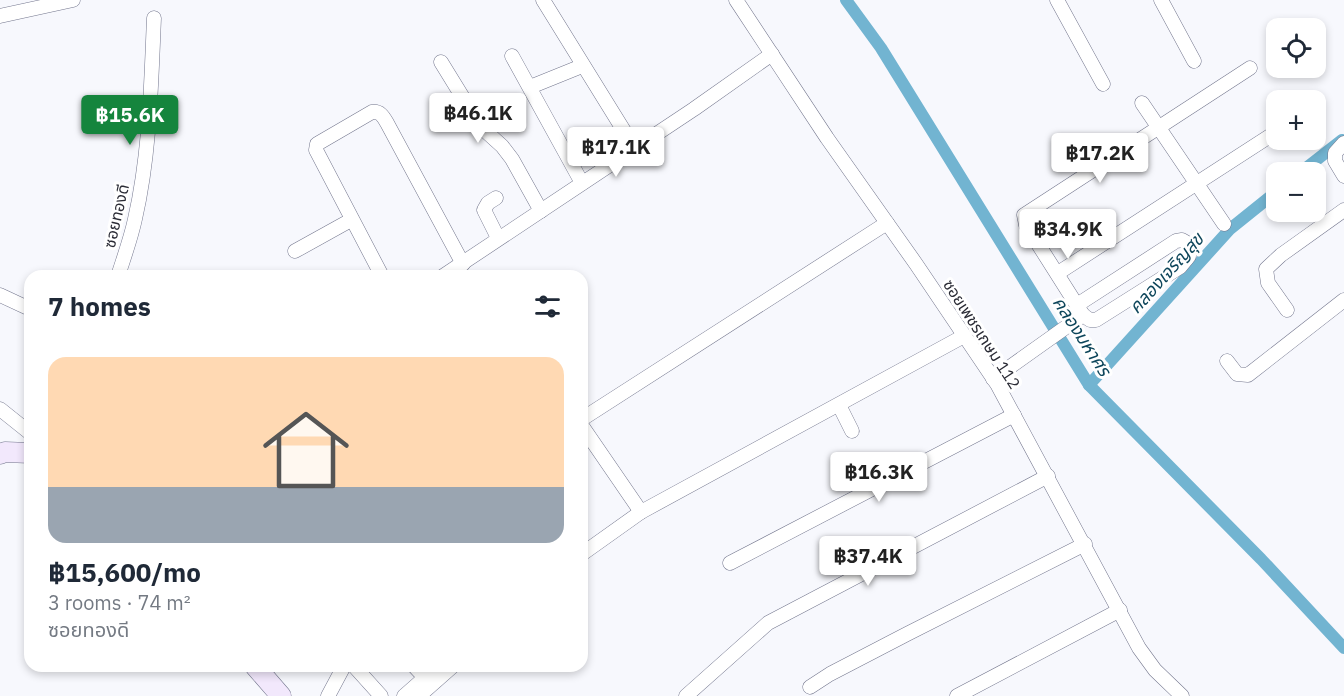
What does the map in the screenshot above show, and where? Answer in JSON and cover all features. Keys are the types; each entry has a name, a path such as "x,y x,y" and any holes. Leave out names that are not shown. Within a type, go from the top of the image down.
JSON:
{"street":[{"path":"0,16 73,0"},
{"path":"543,0 634,147"},
{"name":"ซอยเพชรเกษม 112","path":"736,0 827,138 993,379 1145,657 1182,696"},
{"path":"1161,0 1194,61"},
{"path":"1064,2 1103,84"},
{"name":"ซอยทองดี","path":"120,270 135,219 142,179 154,18"},
{"path":"453,270 694,109 772,54"},
{"path":"512,56 582,183"},
{"path":"441,62 481,127 502,146 512,159 541,211"},
{"path":"530,87 582,66"},
{"path":"993,379 1036,349 1079,313 1176,241 1182,240 1189,244 1189,256 1179,267 1096,320 1090,320 1079,313 1058,273 1026,225 1024,215 1250,68"},
{"path":"1142,103 1224,224"},
{"path":"379,270 318,155 317,144 364,115 377,111 387,123 463,264"},
{"path":"1058,273 1266,139"},
{"path":"1344,143 1335,153 1335,161 1344,176"},
{"path":"496,198 488,203 484,210 498,238"},
{"path":"1287,310 1268,283 1266,269 1281,255 1344,210"},
{"path":"295,251 351,220"},
{"path":"588,415 887,223"},
{"path":"0,295 24,306"},
{"path":"1227,361 1237,374 1248,375 1344,300"},
{"path":"588,551 641,512 964,336"},
{"path":"839,405 852,431"},
{"path":"0,409 24,430"},
{"path":"730,563 1014,415"},
{"path":"588,434 604,454 641,512"},
{"path":"3,453 24,439"},
{"path":"3,453 24,453"},
{"path":"686,696 768,623 1048,476"},
{"path":"810,687 897,639 1085,544"},
{"path":"957,696 1120,610"},
{"path":"260,672 281,696"},
{"path":"328,696 341,672"},
{"path":"359,672 381,696"},
{"path":"420,672 428,681"},
{"path":"419,696 434,672"},
{"path":"404,696 443,672"}],"waterway":[{"name":"คลองมหาศร","path":"846,0 881,48 1089,385 1261,559 1344,648"},
{"name":"คลองเจริญสุข","path":"1314,162 1342,140"},
{"name":"คลองเจริญสุข","path":"1089,385 1230,229 1266,200"}]}
